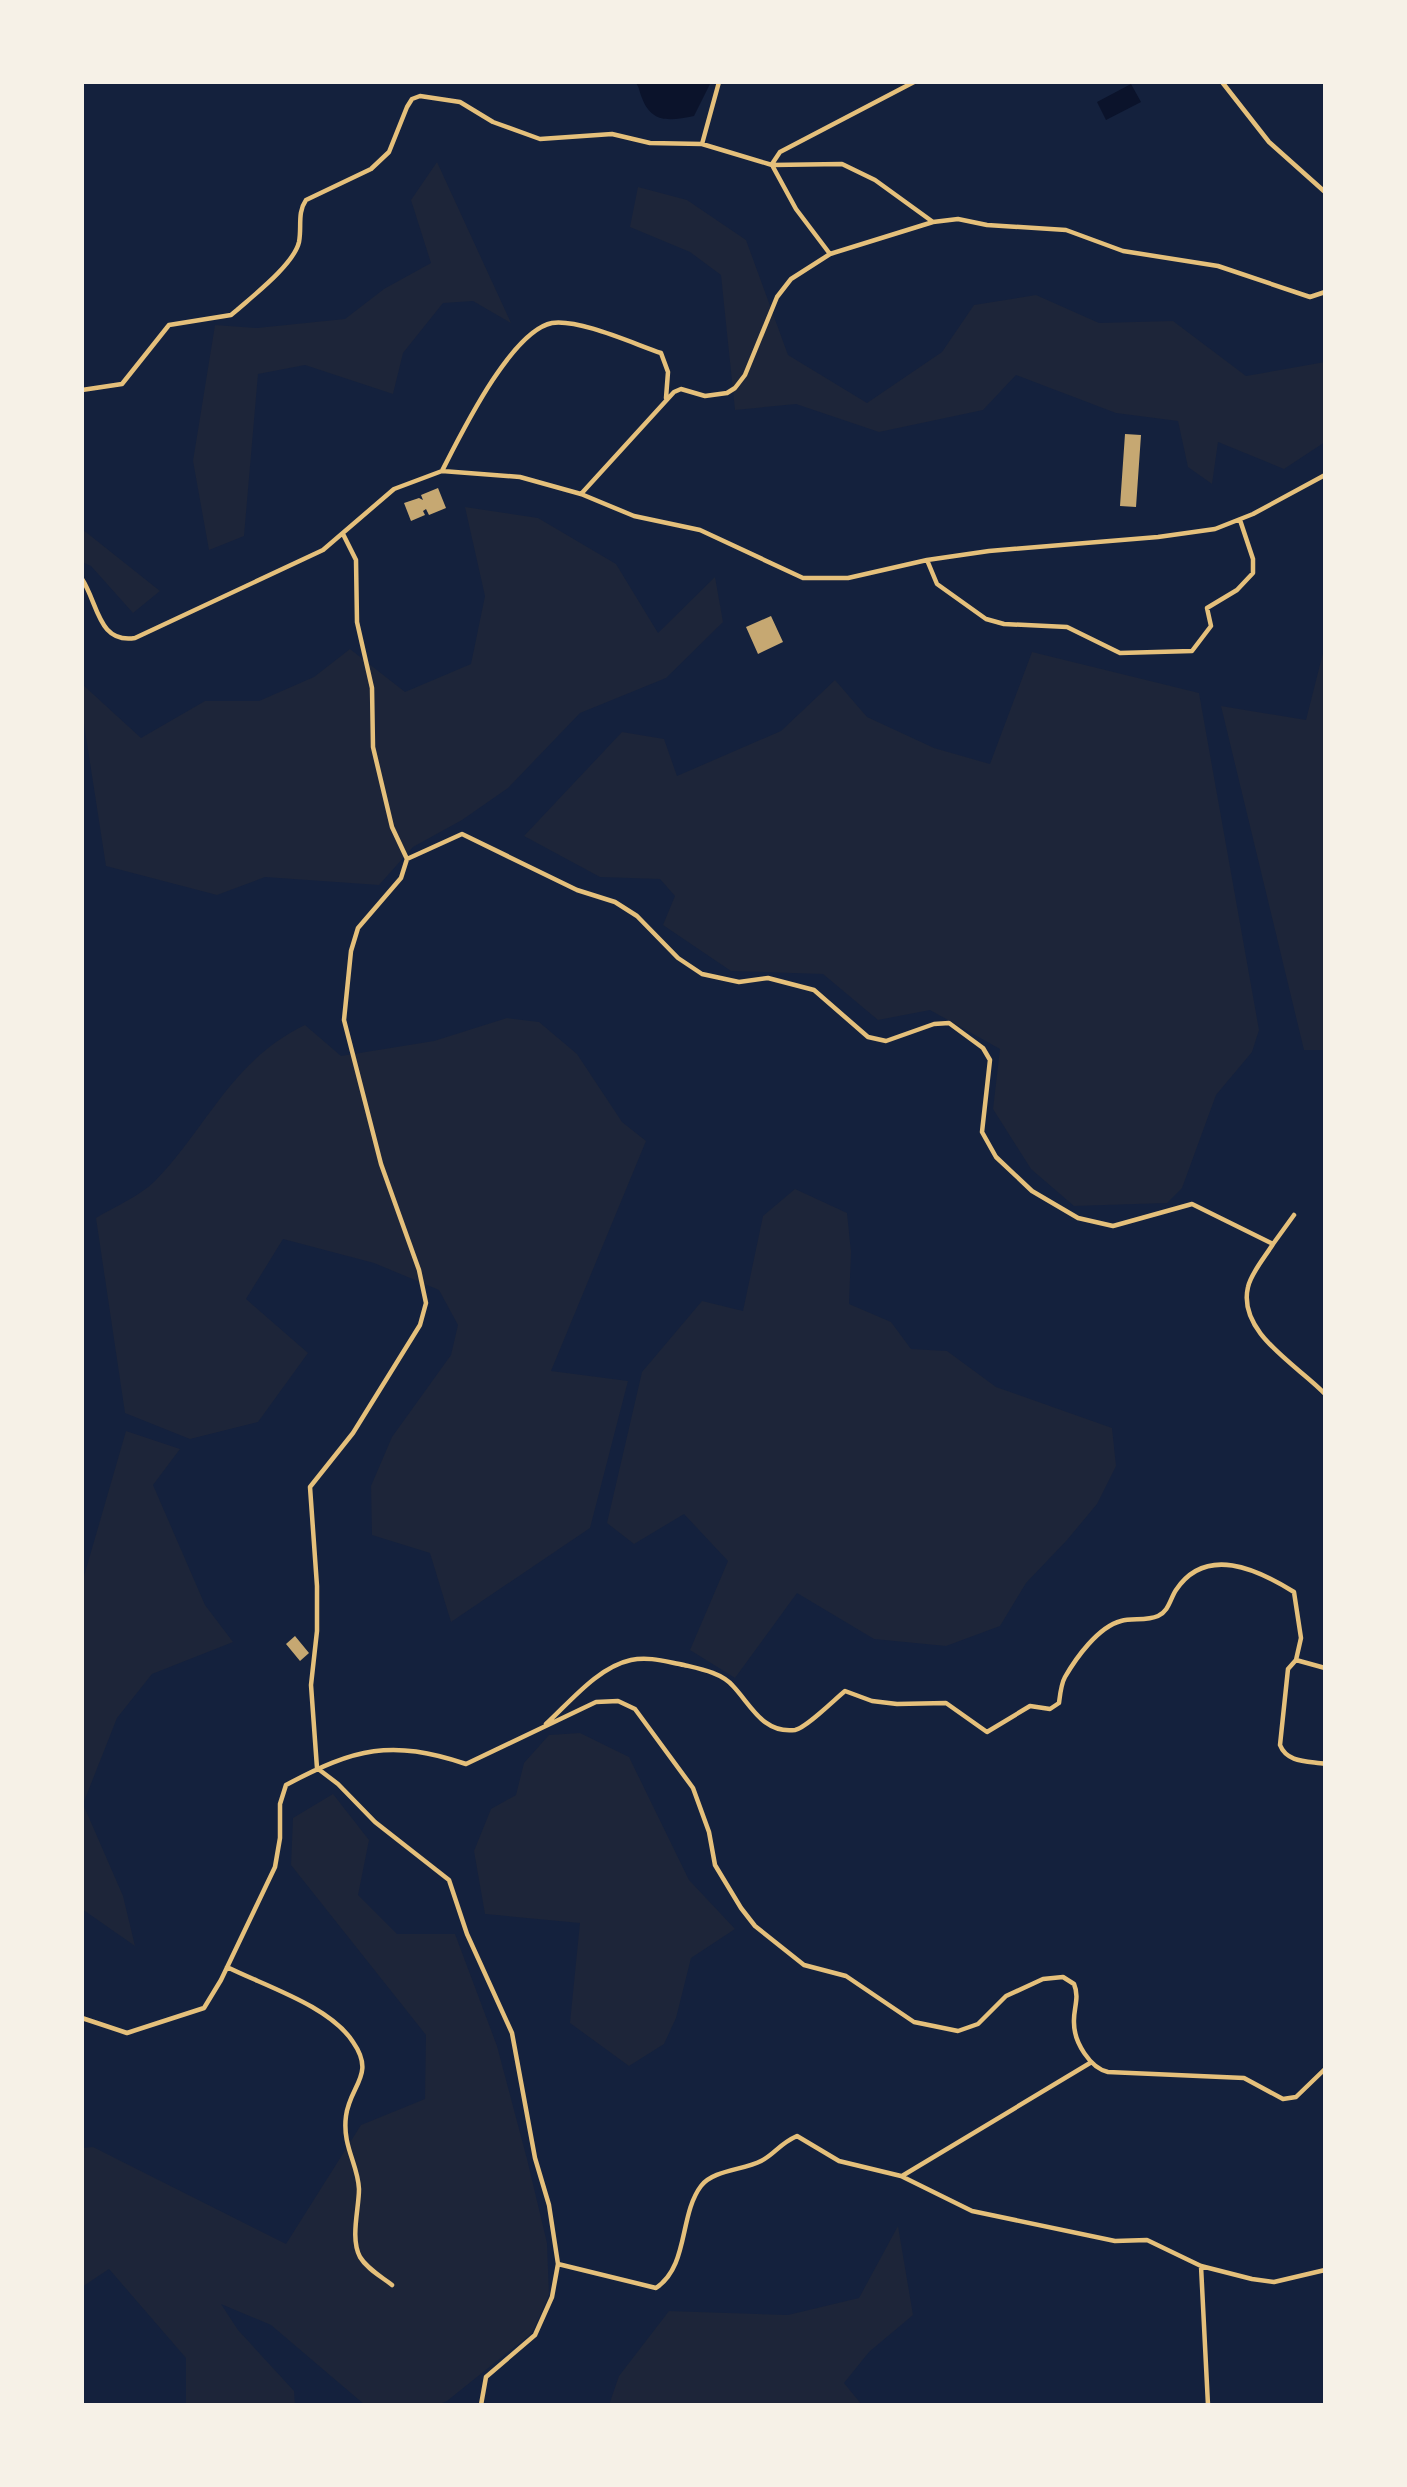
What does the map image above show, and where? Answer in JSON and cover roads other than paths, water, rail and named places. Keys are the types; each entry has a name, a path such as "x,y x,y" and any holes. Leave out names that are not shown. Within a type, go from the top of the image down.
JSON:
{"street":[{"path":"702,144 719,82"},
{"path":"772,165 780,152 914,82"},
{"path":"1222,82 1269,142 1325,192"},
{"path":"82,390 122,384 169,325 231,315 237,310 290,258 299,244 302,206 306,200 372,169 389,152 412,99 420,96 460,102 493,122 540,139 612,134 650,143 702,144 772,165 842,164 875,180 933,222"},
{"path":"772,165 796,209 830,254"},
{"path":"581,494 631,443 666,399 681,389 705,396 727,393 735,388 745,375 771,310 785,284 830,254 933,222 958,219 998,226 1066,230 1123,251 1217,266 1310,297 1325,292"},
{"path":"442,471 468,420 502,368 524,339 553,323 572,324 661,353 668,372 666,399"},
{"path":"82,579 105,629 123,640 135,638 323,550 394,489 442,471 520,477 581,494 634,516 700,530 803,578 848,578 927,560 989,551 1179,535 1214,529 1240,520 1325,475"},
{"path":"927,560 937,584 986,619 1004,624 1067,627 1120,653 1139,651 1154,655 1192,651 1211,626 1207,608 1243,585 1253,573 1253,559 1240,520"},
{"path":"343,534 356,559 357,622 372,688 373,747 392,827 407,859 401,878 358,928 351,951 344,1020 378,1151 419,1270 426,1303 420,1325 353,1433 310,1487 317,1586 317,1631 311,1685 317,1768 338,1784 375,1822 442,1872 456,1892 467,1934 514,2042 535,2158 549,2204 558,2264 551,2297 540,2327 521,2350 486,2377 481,2405"},
{"path":"407,859 462,834 577,890 615,902 637,916 678,958 702,974 739,982 768,978 814,990 868,1037 886,1041 934,1024 949,1023 983,1048 990,1060 982,1132 996,1157 1032,1191 1077,1218 1113,1226 1192,1204 1273,1244"},
{"path":"1294,1215 1248,1286 1247,1309 1256,1326 1280,1355 1325,1394"},
{"path":"542,1727 591,1682 608,1671 630,1660 651,1659 705,1670 731,1683 761,1721 783,1730 798,1730 845,1691 885,1703 946,1703 987,1732 1030,1706 1050,1709 1059,1703 1063,1679 1105,1627 1121,1621 1158,1617 1168,1609 1174,1592 1191,1574 1199,1567 1215,1565 1235,1566 1266,1575 1294,1592 1301,1638 1296,1660 1288,1669 1280,1745 1283,1753 1294,1759 1325,1764"},
{"path":"1296,1660 1325,1668"},
{"path":"82,2018 127,2033 194,2013 209,2001 262,1898 279,1856 283,1789 317,1768 367,1751 395,1748 422,1750 466,1764 596,1702 618,1700 635,1709 693,1788 709,1832 715,1865 740,1908 755,1926 804,1965 846,1976 914,2022 957,2031 978,2024 1006,1996 1043,1979 1063,1977 1074,1984 1078,1993 1073,2025 1090,2063 1108,2072 1244,2078 1283,2099 1296,2096 1325,2069"},
{"path":"227,1967 324,2012 351,2039 360,2053 362,2077 346,2114 347,2152 359,2188 357,2248 366,2265 392,2285"},
{"path":"901,2176 1090,2063"},
{"path":"558,2264 656,2288 667,2280 687,2228 692,2199 704,2182 763,2160 779,2143 796,2136 839,2161 901,2176 972,2211 1115,2241 1147,2240 1201,2266 1274,2282 1325,2270"},
{"path":"1201,2266 1208,2405"}]}
